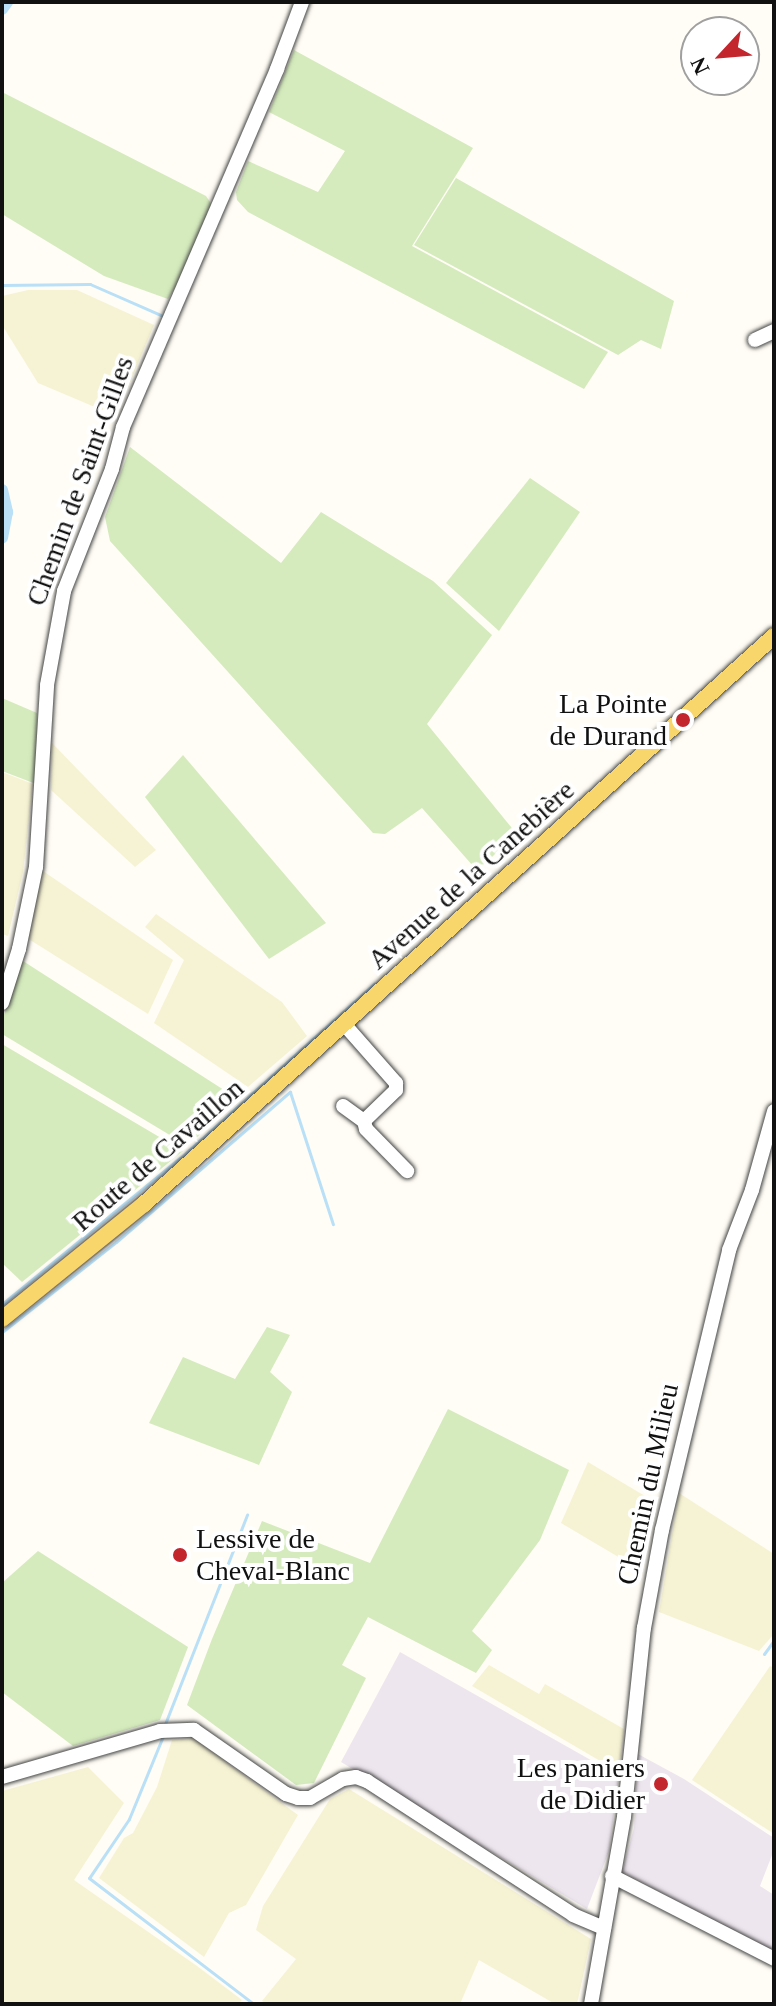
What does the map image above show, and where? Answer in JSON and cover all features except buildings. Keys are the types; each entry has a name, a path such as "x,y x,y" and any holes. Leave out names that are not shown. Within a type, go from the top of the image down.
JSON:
{"main road":[{"name":"Avenue de la Canebière","path":"344,1024 774,636"},
{"name":"Route de Cavaillon","path":"2,1319 144,1204 344,1024"}],"street":[{"name":"Chemin de Saint-Gilles","path":"2,1003 19,949 36,867 47,685 64,591 112,469 134,401 302,2"},
{"path":"755,340 774,331"},
{"path":"344,1024 396,1083 396,1090 364,1121"},
{"path":"343,1106 364,1121 366,1129 407,1171"},
{"name":"Chemin du Milieu","path":"591,2004 626,1803 644,1628 669,1496 729,1250 752,1190 774,1111"},
{"path":"2,1777 160,1731 194,1730 286,1794 298,1798 310,1798 343,1779 356,1777 367,1781 573,1915 604,1928"},
{"path":"612,1876 774,1959"}],"shaded area":[{"path":"28,290 77,290 154,325 116,416 38,383 2,325 2,296"},
{"path":"52,743 156,850 135,867 51,790"},
{"path":"2,772 33,784 23,872 8,936 2,934"},
{"path":"43,871 173,960 148,1014 27,938"},
{"path":"156,914 282,1002 307,1036 248,1087 154,1023 184,960 145,927"},
{"path":"588,1462 655,1502 642,1571 561,1523"},
{"path":"679,1493 774,1554 774,1634 759,1651 659,1612"},
{"path":"400,1652 619,1776 609,1851 587,1909 341,1762"},
{"path":"489,1665 539,1694 545,1684 624,1729 619,1772 472,1686"},
{"path":"770,1666 774,1668 774,1834 692,1780"},
{"path":"193,1738 298,1815 246,1905 229,1913 204,1957 99,1878 124,1838 133,1833 157,1787 172,1740"},
{"path":"638,1754 684,1779 774,1838 774,1850 760,1886 774,1895 774,1952 622,1872 634,1828"},
{"path":"88,1767 124,1803 74,1880 242,2000 238,2004 2,2004 2,1791"},
{"path":"349,1789 591,1939 577,2004 555,2004 479,1960 460,2004 267,2004 262,2001 296,1959 256,1930 263,1906 330,1799"}],"green space":[{"path":"294,50 473,148 412,246 608,352 584,389 248,212 237,200 236,192 248,161 318,192 345,151 269,112"},
{"path":"2,92 206,196 214,208 192,260 168,299 104,276 2,214"},
{"path":"456,178 674,301 661,349 641,340 618,355 414,245"},
{"path":"130,447 281,563 321,512 433,581 492,635 427,724 516,833 485,864 473,866 422,808 385,834 373,833 110,541 105,517"},
{"path":"530,478 580,512 499,631 446,583"},
{"path":"2,698 37,713 36,784 2,771"},
{"path":"183,755 326,923 269,959 145,797"},
{"path":"23,961 224,1090 232,1104 188,1146 2,1034 2,1020"},
{"path":"2,1044 183,1151 22,1282 2,1263"},
{"path":"267,1327 290,1335 270,1372 292,1392 259,1465 149,1423 183,1357 235,1379"},
{"path":"448,1409 569,1470 540,1540 472,1631 492,1650 476,1673 368,1617 342,1665 366,1678 314,1783 296,1785 187,1705 212,1639 262,1521 370,1563"},
{"path":"38,1551 188,1647 160,1720 73,1746 2,1692 2,1583"}],"waterway":[{"path":"2,9 7,2"},
{"path":"2,285 90,284 163,316"},
{"path":"2,490 7,512 2,538"},
{"path":"2,1304 180,1158 374,984"},
{"path":"2,1332 116,1242 290,1092 333,1224"},
{"path":"165,1724 247,1515"},
{"path":"764,1654 774,1640"},
{"path":"163,1736 129,1819 89,1878 254,2004"}],"place":[{"name":"La Pointe de Durand","path":"683,720"},
{"name":"Lessive de Cheval-Blanc","path":"180,1555"},
{"name":"Les paniers de Didier","path":"661,1784"}]}
